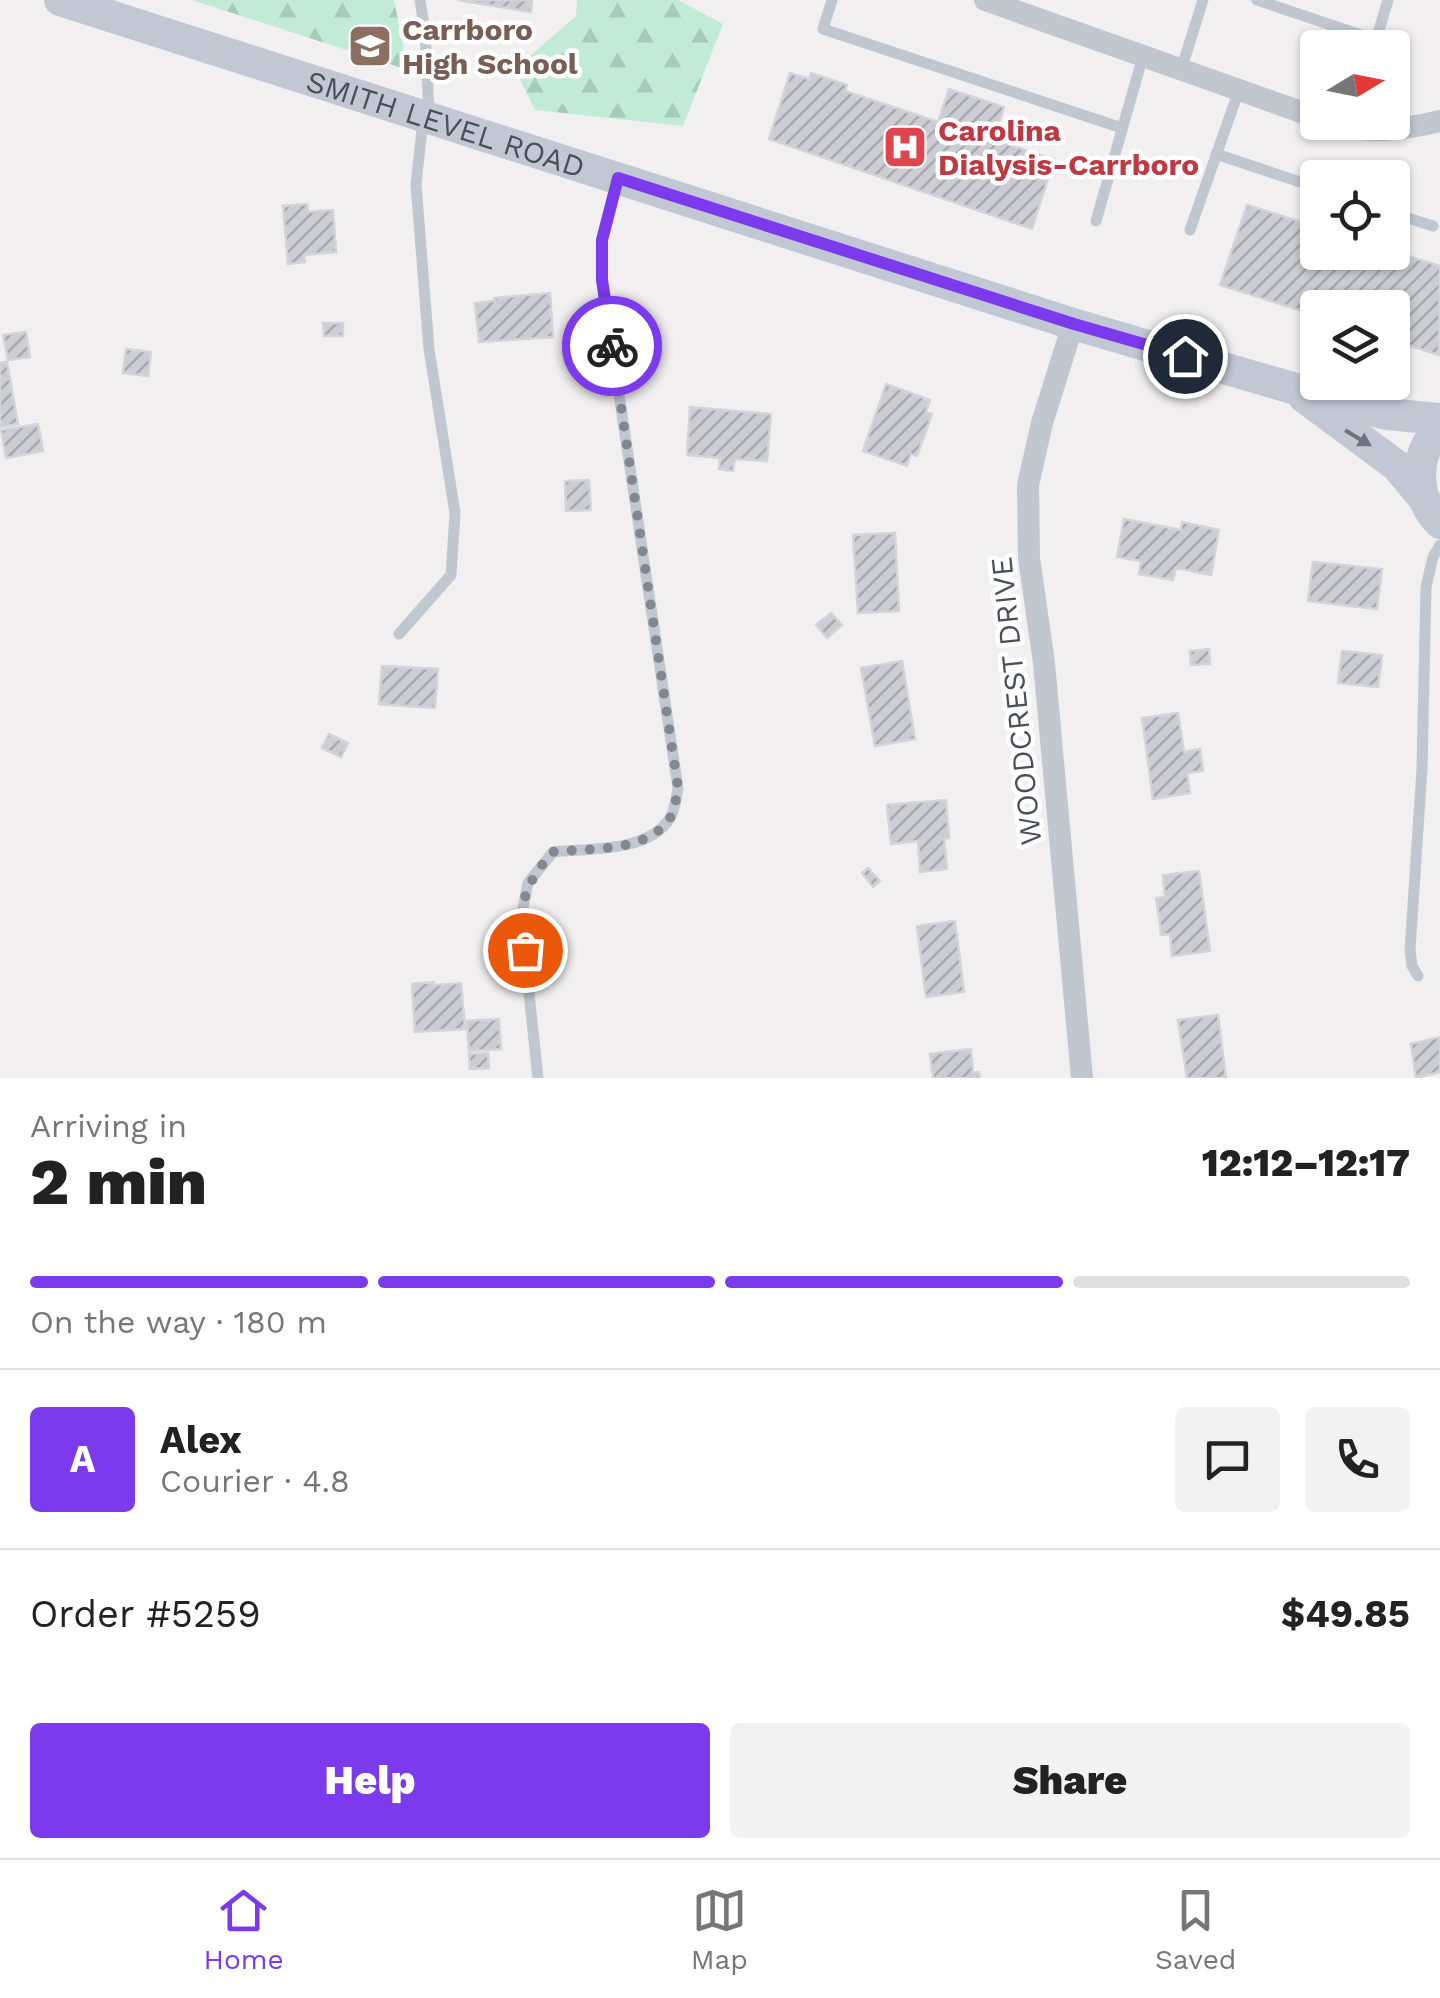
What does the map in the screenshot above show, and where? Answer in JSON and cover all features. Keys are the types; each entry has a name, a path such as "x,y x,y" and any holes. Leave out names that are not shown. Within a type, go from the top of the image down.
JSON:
{"main road":[{"name":"SMITH LEVEL ROAD","path":"60,0 1074,324 1387,414 1440,419"},
{"name":"SMITH LEVEL ROAD","path":"1288,385 1397,466 1431,510"},
{"path":"1431,510 1420,474 1424,452 1440,428"}],"street":[{"path":"984,0 1300,112"},
{"path":"1410,128 1440,121"},
{"name":"WOODCREST DRIVE","path":"1074,324 1042,423 1028,485 1029,558 1046,682 1082,1078"}],"lane":[{"path":"399,634 451,576 455,514 429,349 416,184 427,117 425,31 420,0"},
{"path":"832,0 823,29 1122,128"},
{"path":"1181,70 1202,0"},
{"path":"1257,0 1376,40 1388,0"},
{"path":"1096,221 1143,56"},
{"path":"1190,230 1239,90"},
{"path":"1216,154 1300,182"},
{"path":"538,1078 521,918 528,883 552,852 628,844 656,835 672,816 678,788 602,280 602,240 618,178"},
{"path":"1410,219 1433,226"},
{"path":"1418,976 1410,950 1422,769 1426,587 1440,545"}],"green space":[{"name":"Carrboro High School","path":"192,0 394,0 408,70"},
{"path":"577,0 678,0 723,24 683,126 535,110 515,69 576,16"}],"building":[{"path":"457,0 532,0 531,12"},
{"name":"Carolina Dialysis-Carrboro","path":"790,73 809,79 811,73 847,85 845,91 938,122 949,89 1004,107 994,140 1054,159 1032,229 769,139"},
{"path":"307,204 308,212 333,210 336,252 304,255 305,262 288,264 283,206"},
{"path":"1247,205 1300,221 1300,270 1410,270 1410,257 1440,266 1439,355 1410,346 1410,290 1300,290 1300,310 1220,285"},
{"path":"550,293 553,337 479,342 475,303"},
{"path":"323,323 343,323 343,336 324,336"},
{"path":"26,332 30,357 8,360 3,335"},
{"path":"126,349 151,352 148,376 123,373"},
{"path":"7,362 18,424 0,427 0,363"},
{"path":"886,384 930,400 926,412 932,414 917,456 911,454 907,466 863,451"},
{"path":"690,407 771,414 767,461 735,459 733,471 719,469 720,458 687,455"},
{"path":"38,424 43,451 6,458 1,430"},
{"path":"589,480 591,510 566,511 565,481"},
{"path":"1124,519 1181,530 1182,522 1219,530 1211,575 1176,568 1173,580 1139,574 1141,561 1117,557"},
{"path":"895,533 899,611 858,613 853,535"},
{"path":"1313,562 1382,569 1377,609 1308,601"},
{"path":"831,613 842,625 827,638 816,625"},
{"path":"1209,649 1210,664 1191,665 1190,651"},
{"path":"1342,651 1382,655 1378,687 1338,683"},
{"path":"902,661 915,739 875,746 861,668"},
{"path":"382,666 438,669 435,708 379,704"},
{"path":"1178,713 1184,752 1200,749 1203,771 1187,773 1190,793 1153,799 1142,718"},
{"path":"329,734 348,743 341,757 322,748"},
{"path":"946,800 947,869 920,872 918,841 891,844 887,805"},
{"path":"868,868 880,881 873,887 862,873"},
{"path":"1199,871 1210,951 1172,956 1170,934 1161,935 1156,898 1165,897 1163,875"},
{"path":"955,921 964,992 926,997 917,926"},
{"path":"461,983 465,1029 415,1032 412,984"},
{"path":"1218,1015 1226,1078 1187,1078 1178,1020"},
{"path":"499,1019 501,1049 469,1051 467,1021"},
{"path":"1440,1037 1440,1072 1416,1078 1411,1044"},
{"path":"971,1049 973,1073 979,1072 980,1078 933,1078 930,1054"},
{"path":"488,1053 489,1068 470,1069 469,1054"}],"way so far":[{"path":"525,950 521,918 528,883 552,852 628,844 656,835 672,816 678,788 612,346"}],"place":[{"name":"Carrboro High School","path":"370,46"},
{"name":"Carolina Dialysis-Carrboro","path":"905,147"}],"route":[{"path":"612,346 602,280 602,240 618,178 1185,356"}]}
